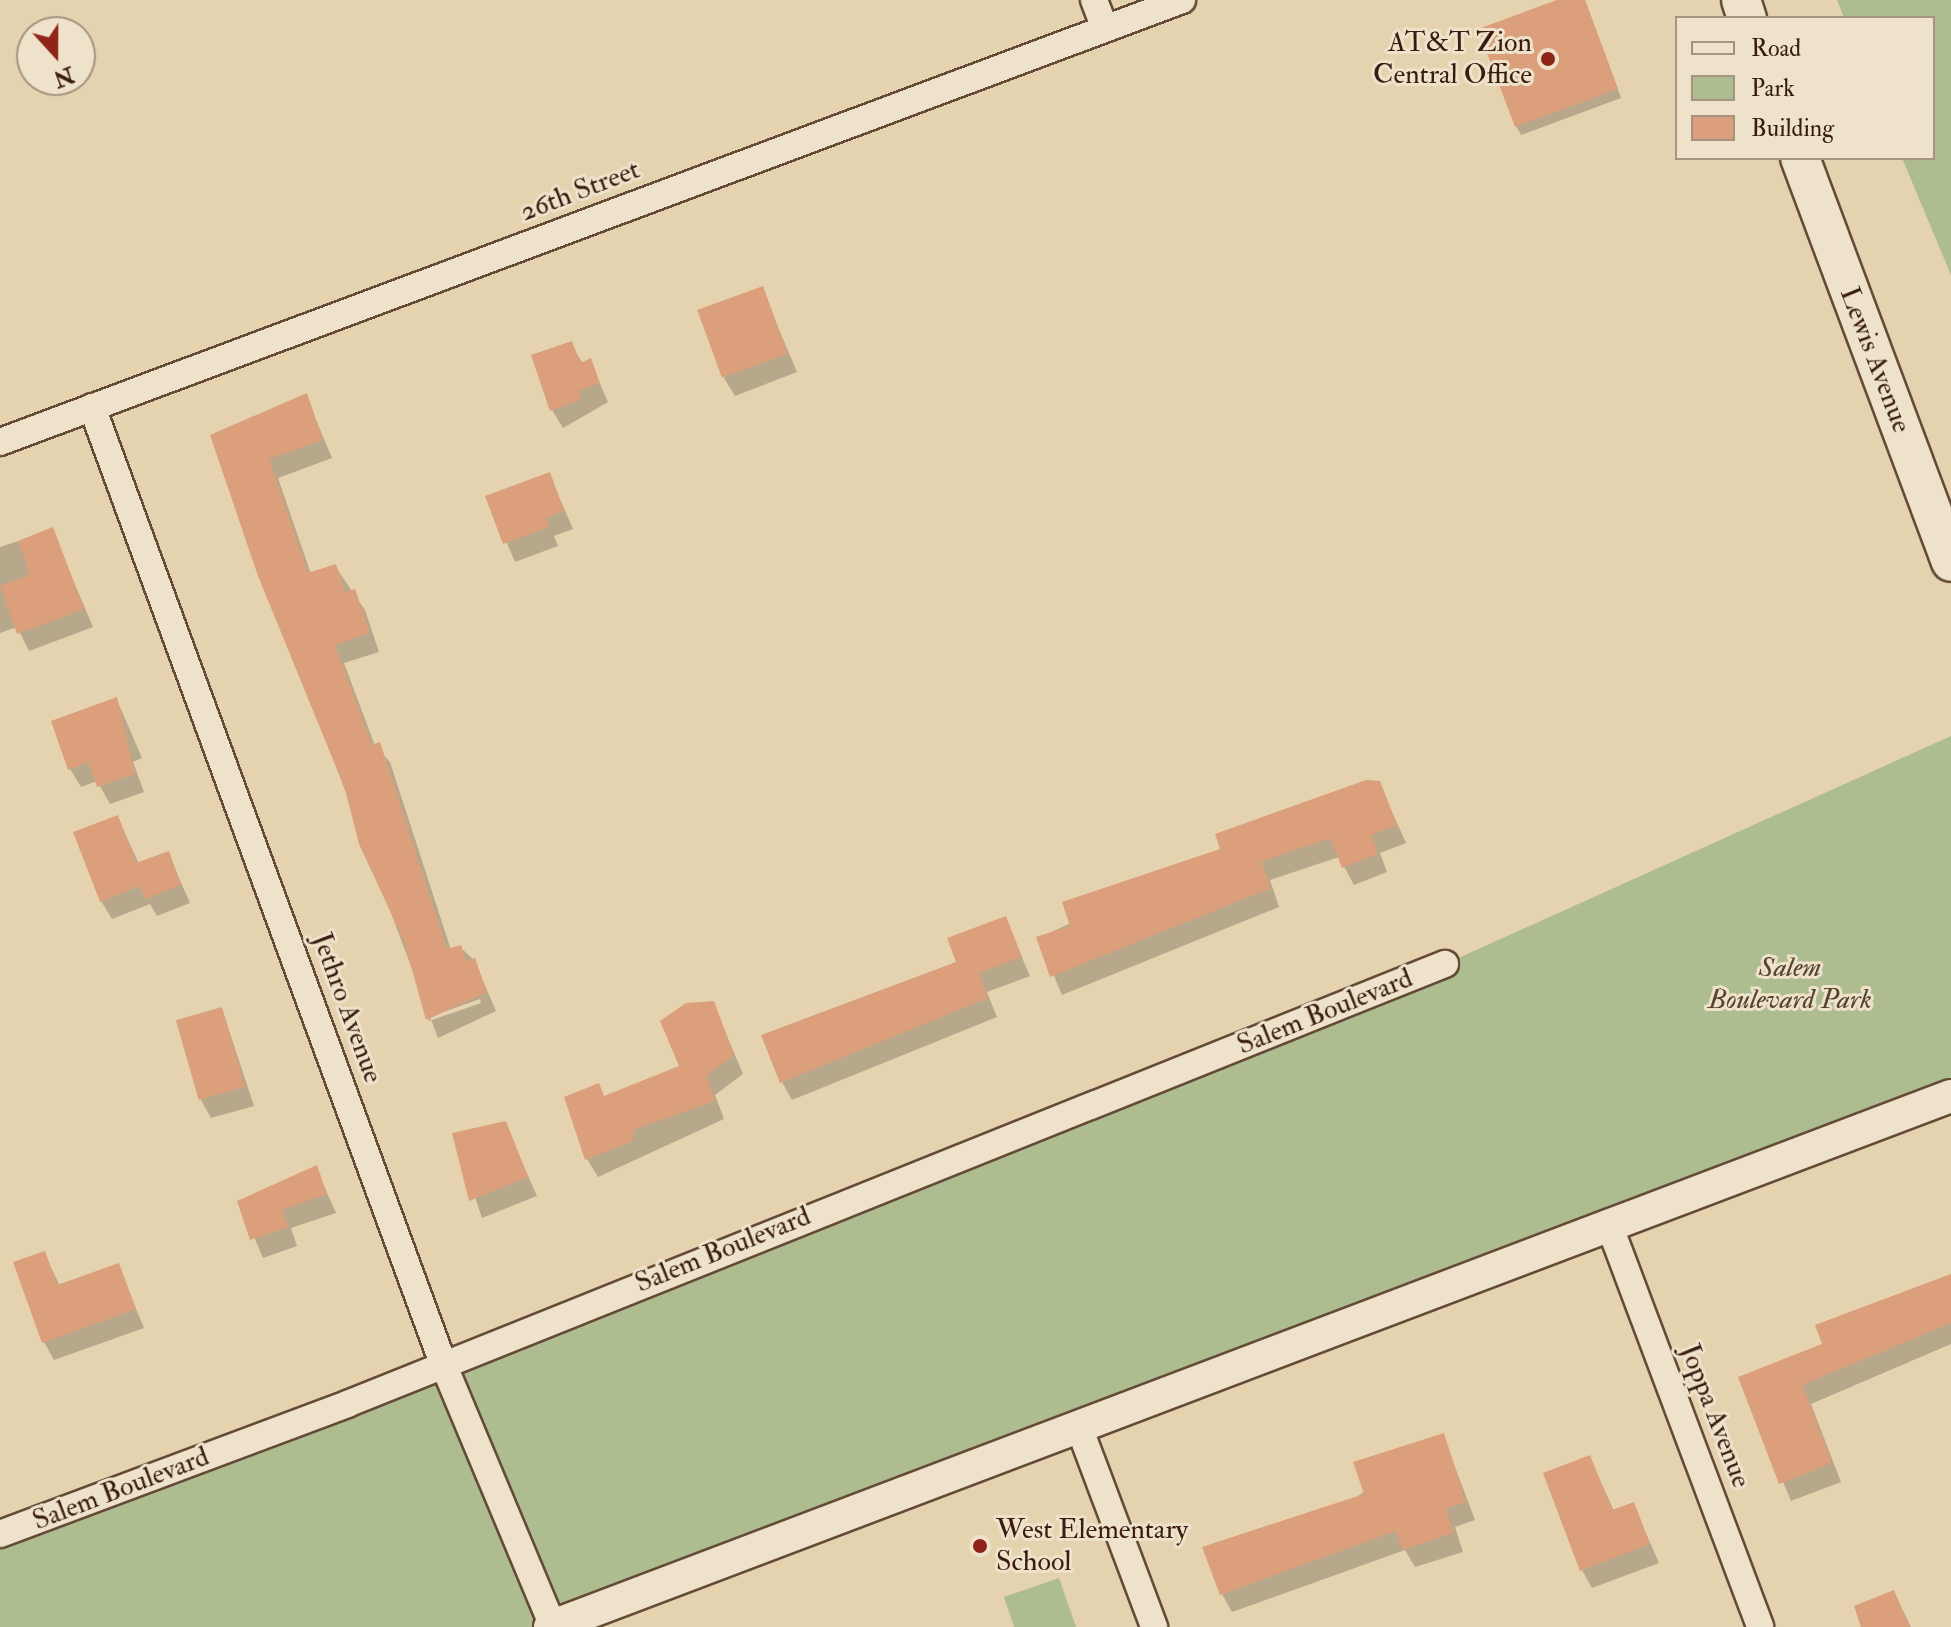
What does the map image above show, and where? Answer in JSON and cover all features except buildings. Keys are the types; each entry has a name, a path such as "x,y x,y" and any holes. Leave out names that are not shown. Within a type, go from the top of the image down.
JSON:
{"main road":[{"name":"Lewis Avenue","path":"1801,160 1951,562"}],"street":[{"path":"1094,0 1105,28"},
{"name":"26th Street","path":"0,442 1182,0"},
{"name":"Jethro Avenue","path":"92,407 442,1361 552,1627"},
{"name":"Salem Boulevard","path":"0,1534 1445,964"},
{"path":"552,1627 1951,1096"},
{"name":"Joppa Avenue","path":"1610,1227 1760,1627"},
{"path":"1079,1427 1154,1627"}],"green space":[{"path":"1837,0 1951,0 1951,275 1903,160 1935,160 1935,16 1843,16"},
{"name":"Salem Boulevard Park","path":"1951,736 1951,1095 548,1627 0,1627 0,1528 1445,964"},
{"path":"1059,1578 1076,1627 1014,1627 1004,1597"}],"place":[{"name":"AT&T Zion Central Office","path":"1548,59"},
{"name":"West Elementary School","path":"980,1546"}]}
